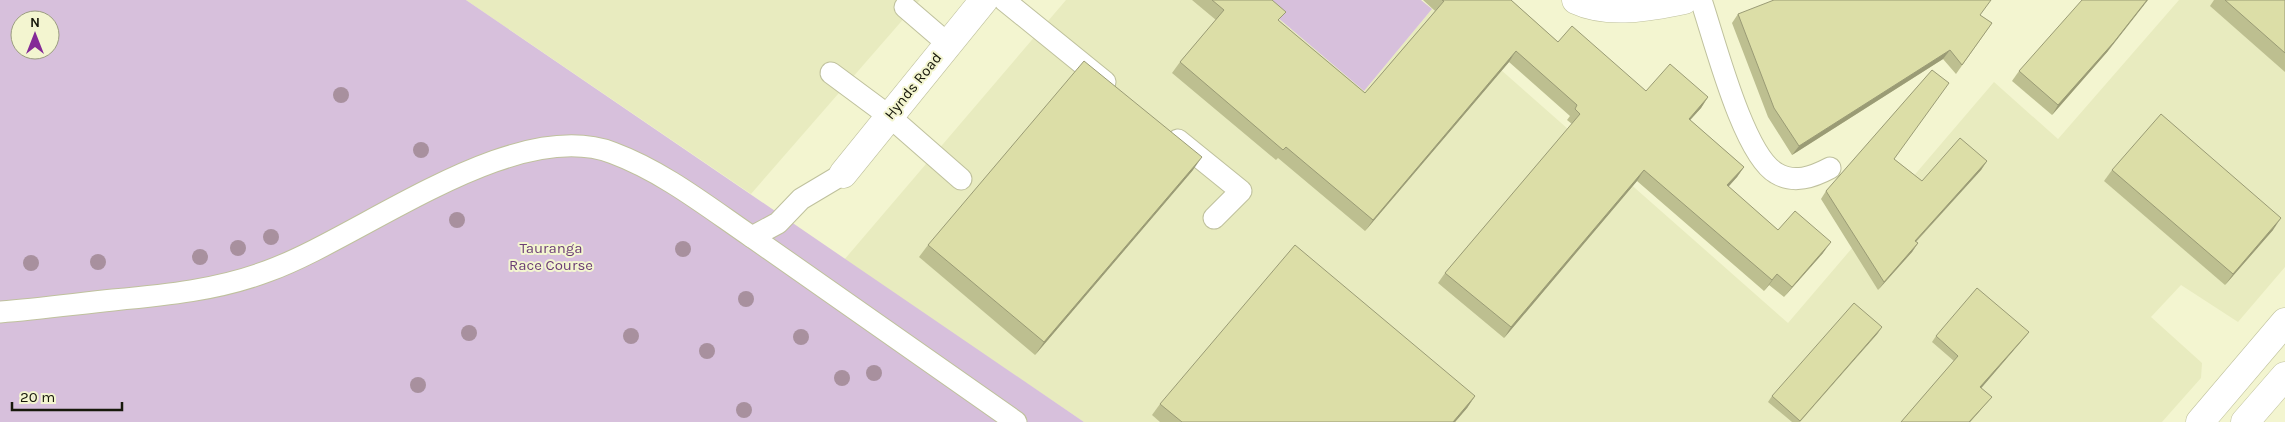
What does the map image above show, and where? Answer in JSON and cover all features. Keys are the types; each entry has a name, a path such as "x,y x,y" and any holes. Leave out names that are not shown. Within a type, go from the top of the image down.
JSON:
{"street":[{"name":"Hynds Road","path":"843,174 984,0"},
{"path":"1576,0 1591,7 1654,7 1684,0"},
{"path":"2200,422 2285,322"},
{"path":"2245,422 2282,386"}],"lane":[{"path":"1004,0 1119,93"},
{"path":"1701,0 1733,98 1757,154 1776,173 1796,179 1815,176 1830,168"},
{"path":"905,7 948,44"},
{"path":"831,73 890,116 961,179"},
{"path":"1165,130 1241,192 1214,218"},
{"path":"0,312 176,294 225,285 270,271 486,165 521,152 554,145 589,146 613,152 642,166 752,237 1016,422"},
{"path":"752,237 778,223 801,199 843,174"}],"shaded area":[{"path":"466,0 920,0 751,194"},
{"path":"1066,0 1257,0 1364,91 1432,9 1788,323 1994,82 2058,139 2179,0 2285,0 2285,267 2238,322 2181,285 2151,317 2202,363 2201,378 2162,422 1084,422 844,260"}],"green space":[{"name":"Tauranga Race Course","path":"0,0 466,0 1084,422 0,422"},
{"path":"1257,0 1421,0 1432,9 1364,91"}],"building":[{"path":"1212,0 1272,0 1286,12 1278,20 1365,93 1444,1 1442,0 1511,0 1558,42 1572,26 1646,91 1670,64 1708,97 1689,119 1744,167 1727,185 1778,230 1795,211 1831,242 1792,287 1777,274 1772,280 1644,170 1511,327 1445,273 1580,114 1575,109 1577,105 1516,51 1373,220 1286,147 1283,150 1180,62 1224,10"},
{"path":"1774,0 1991,0 1980,15 1992,23 1962,65 1950,50 1799,146 1774,108 1738,14"},
{"path":"2082,0 2147,0 2114,42 2058,105 2019,71"},
{"path":"2225,0 2285,0 2285,53"},
{"path":"1084,61 1202,157 1044,342 928,245"},
{"path":"1932,70 1949,83 1894,159 1922,181 1960,138 1987,161 1915,241 1918,243 1884,282 1826,191"},
{"path":"2161,114 2281,218 2233,274 2112,170"},
{"path":"1295,245 1475,396 1453,422 1182,422 1160,404"},
{"path":"1977,288 2029,332 1980,387 1992,397 1969,422 1901,422 1958,356 1936,336"},
{"path":"1854,303 1882,327 1800,421 1772,396"}]}
